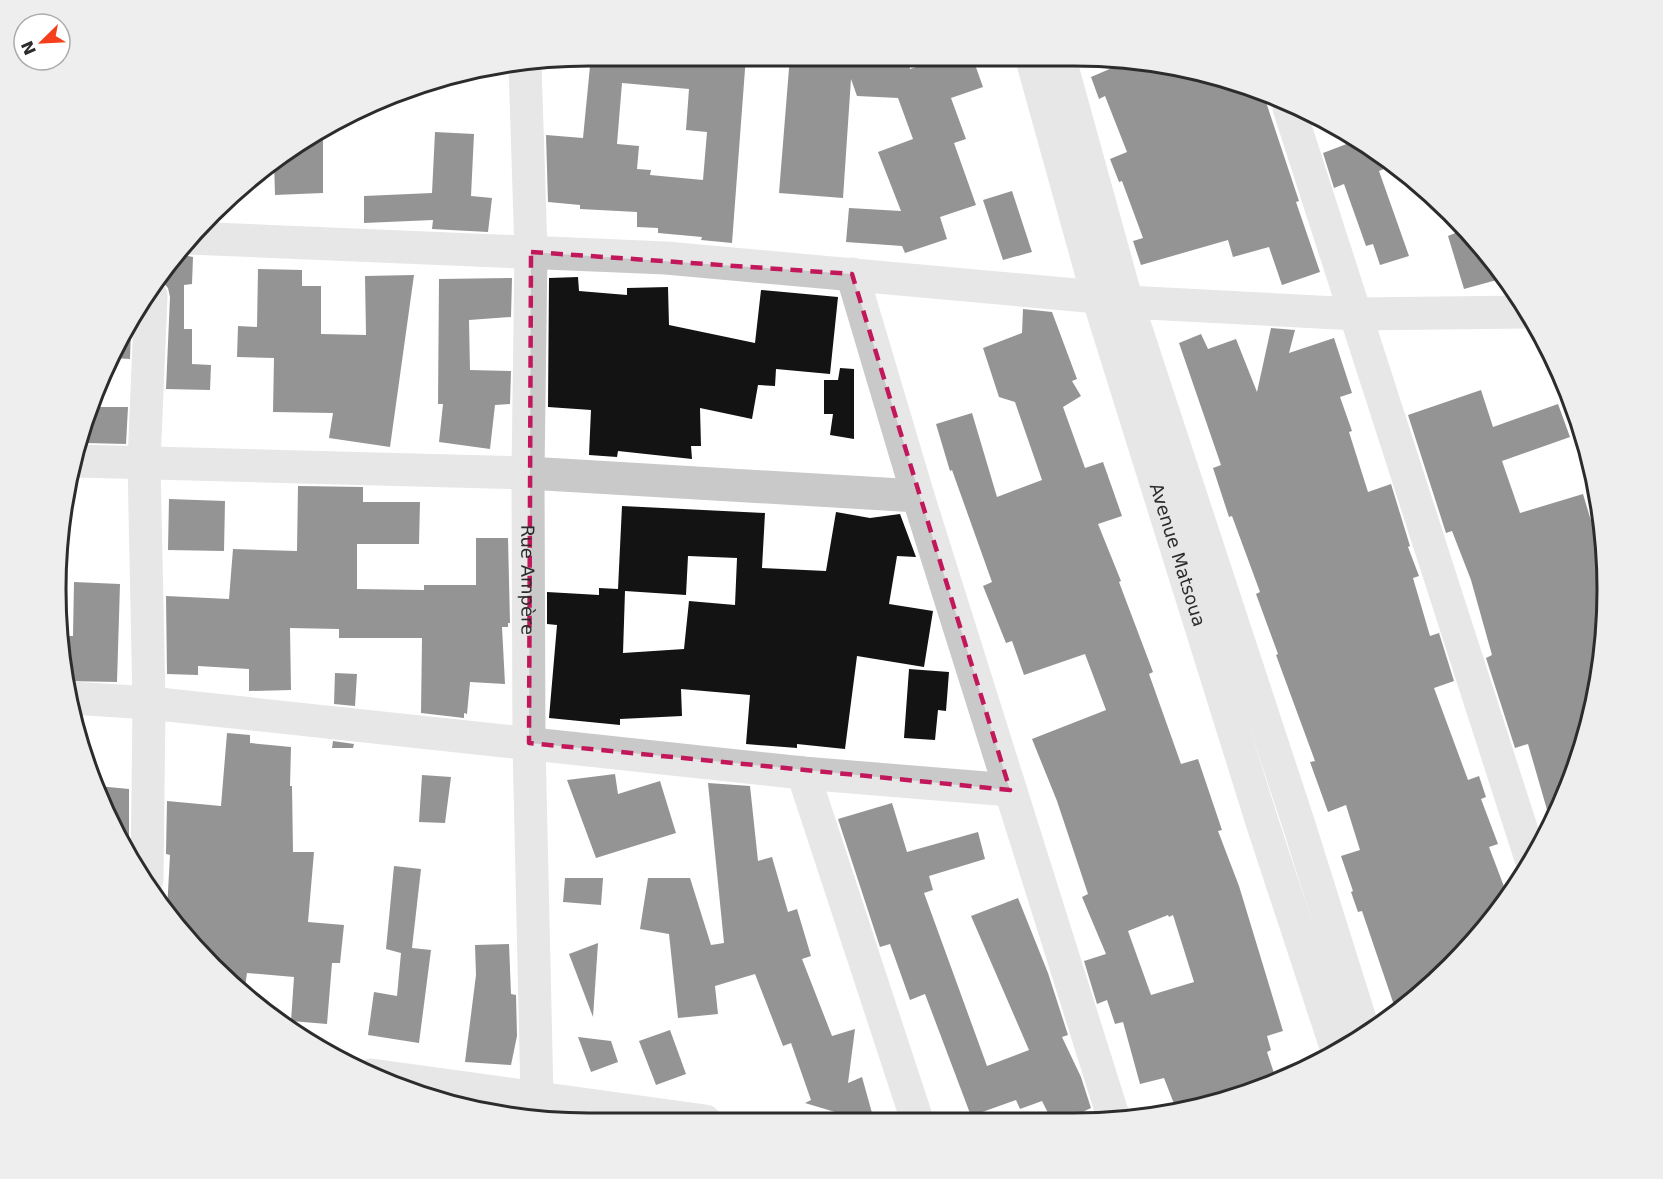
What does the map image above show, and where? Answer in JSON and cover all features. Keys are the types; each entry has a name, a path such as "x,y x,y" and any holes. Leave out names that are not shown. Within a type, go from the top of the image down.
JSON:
{"street":[{"name":"Avenue Matsoua","path":"1034,66 1112,300 1299,825 1362,1026"},
{"name":"Avenue Matsoua","path":"1061,66 1112,300 1262,822 1335,1043"},
{"name":"Rue Ampère","path":"525,70 531,252 528,473 529,743 537,1097"},
{"path":"1291,114 1528,850"},
{"path":"201,239 666,258 1112,300 1356,314 1517,312"},
{"path":"852,274 918,496 1112,1112"},
{"path":"147,869 149,703 144,462 152,303"},
{"path":"82,461 528,473 918,496"},
{"path":"78,698 149,703 803,773 1010,790"},
{"path":"803,773 915,1113"},
{"path":"439,1090 481,1100 537,1097 648,1113"}],"highlighted area":[{"path":"531,252 852,274 1010,790 529,743"}],"building":[{"path":"590,66 745,66 732,243 701,240 702,237 658,233 658,228 637,227 637,212 580,209 580,205 548,202 546,135 583,138","holes":["622,83 689,89 686,130 707,132 703,180 650,175 651,170 637,169 639,146 617,144"]},
{"path":"789,66 909,66 910,69 920,66 976,66 983,87 951,98 966,139 954,143 976,205 940,217 947,239 905,253 902,246 846,242 849,208 901,211 878,152 913,139 898,98 857,96 851,79 843,198 779,193"},
{"path":"1112,68 1176,76 1209,84 1266,103 1320,272 1282,285 1269,247 1233,257 1228,240 1141,265 1133,241 1143,238 1122,181 1119,182 1110,159 1127,152 1105,96 1099,99 1091,77"},
{"path":"435,132 474,134 471,196 492,198 488,232 432,229 433,220 364,223 364,196 432,193"},
{"path":"323,139 323,193 275,195 274,172"},
{"path":"1347,144 1385,169 1379,171 1409,256 1380,265 1373,244 1366,246 1344,184 1334,188 1323,153"},
{"path":"1012,191 1032,252 1003,260 983,200"},
{"path":"1456,233 1496,280 1464,289 1448,236"},
{"path":"186,256 193,257 192,284 184,285 184,329 192,329 192,364 211,365 210,390 166,389 170,297 165,284 174,271"},
{"path":"258,269 302,270 302,286 321,286 321,334 366,335 365,276 414,275 390,447 329,438 333,413 273,412 274,358 237,357 238,326 257,327"},
{"path":"578,277 579,291 627,295 627,288 668,287 669,325 755,343 761,290 838,297 830,374 776,369 775,386 758,385 752,419 700,408 701,446 691,446 692,459 618,451 617,457 589,455 591,410 548,407 549,278"},
{"path":"512,278 511,317 469,320 470,370 511,371 510,404 495,405 490,449 439,442 443,404 438,404 439,279"},
{"path":"1023,309 1052,312 1077,379 1072,381 1081,396 1063,407 1085,468 1103,462 1122,516 1098,524 1153,672 1149,674 1181,764 1198,759 1222,830 1218,831 1239,886 1283,1031 1267,1036 1271,1050 1267,1052 1274,1073 1242,1085 1174,1103 1164,1078 1140,1084 1123,1022 1115,1024 1107,1000 1097,1004 1084,961 1106,954 1082,897 1088,894 1057,801 1032,739 1106,710 1085,654 1024,675 1012,641 1006,643 983,586 992,582 952,470 950,471 936,424 972,413 997,497 1042,480 1015,402 999,397 983,348 1022,333","holes":["1173,915 1194,982 1151,995 1128,931"]},
{"path":"1271,328 1295,330 1289,353 1334,338 1352,393 1340,397 1352,431 1349,432 1368,492 1391,484 1410,546 1408,547 1419,576 1413,578 1430,636 1439,633 1454,681 1434,688 1468,780 1479,776 1486,797 1481,799 1498,844 1489,847 1504,887 1467,935 1444,960 1394,1004 1362,911 1358,912 1341,856 1360,850 1346,805 1328,812 1310,762 1315,761 1256,594 1260,592 1232,516 1229,517 1213,468 1221,465 1179,343 1201,334 1208,349 1236,339 1257,392"},
{"path":"131,338 130,359 120,358"},
{"path":"840,368 854,369 854,439 830,435 833,414 824,414 824,380 838,380"},
{"path":"1481,390 1493,427 1558,404 1570,437 1502,461 1520,513 1583,494 1594,530 1597,590 1593,658 1579,725 1569,758 1547,811 1528,744 1515,748 1486,658 1492,655 1471,580 1452,531 1446,533 1408,415"},
{"path":"99,407 128,407 126,444 87,443"},
{"path":"298,486 363,487 363,502 420,502 419,544 357,544 357,589 424,590 424,585 476,585 476,538 508,538 510,623 508,627 502,627 505,684 470,682 467,714 464,713 464,718 421,713 422,638 339,638 339,629 290,628 291,690 249,691 249,669 198,666 198,675 167,674 166,596 229,599 233,549 297,551"},
{"path":"169,499 225,501 224,551 168,550"},
{"path":"622,506 765,513 762,568 826,571 836,512 870,518 900,514 916,557 897,556 889,604 933,611 924,667 857,656 845,749 797,744 797,748 746,744 750,695 681,689 682,716 620,719 620,725 549,718 557,625 547,624 547,592 599,595 599,588 618,589","holes":["688,556 737,558 735,605 689,601 684,649 623,653 625,591 686,595"]},
{"path":"74,582 120,584 117,682 74,681 68,636 73,636"},
{"path":"909,669 949,672 946,711 938,710 935,740 904,738"},
{"path":"335,673 357,674 355,706 334,704"},
{"path":"227,733 250,735 250,743 291,747 293,852 314,852 308,922 344,925 340,963 332,963 327,1024 291,1019 294,977 247,973 245,984 196,935 168,899 170,855 166,854 167,801 221,806"},
{"path":"333,741 354,744 353,748 332,748"},
{"path":"615,774 618,794 660,781 676,833 596,858 567,780"},
{"path":"422,775 451,777 445,823 419,822"},
{"path":"708,783 750,786 758,861 772,857 788,912 797,909 811,956 802,959 832,1036 855,1029 848,1083 862,1077 872,1113 838,1113 805,1103 811,1100 791,1043 783,1046 755,974 715,986 718,1014 678,1018 669,934 640,929 648,878 690,878 711,945 724,943"},
{"path":"105,787 129,789 129,838"},
{"path":"892,803 907,852 978,832 985,859 929,876 933,890 924,893 987,1066 1029,1050 971,916 1018,898 1048,973 1068,1035 1062,1037 1081,1077 1091,1108 1081,1113 1048,1113 1042,1101 1020,1109 1016,1100 979,1113 970,1113 925,994 910,1000 890,944 880,947 838,819"},
{"path":"394,866 421,869 412,948 431,950 419,1043 368,1035 374,992 397,996 401,953 386,949"},
{"path":"565,878 603,878 601,905 563,902"},
{"path":"598,943 593,1017 569,954"},
{"path":"509,944 511,994 516,995 517,1036 511,1065 465,1062 476,975 475,945"},
{"path":"670,1030 686,1074 656,1085 639,1041"},
{"path":"578,1037 611,1041 618,1062 591,1072"}]}
